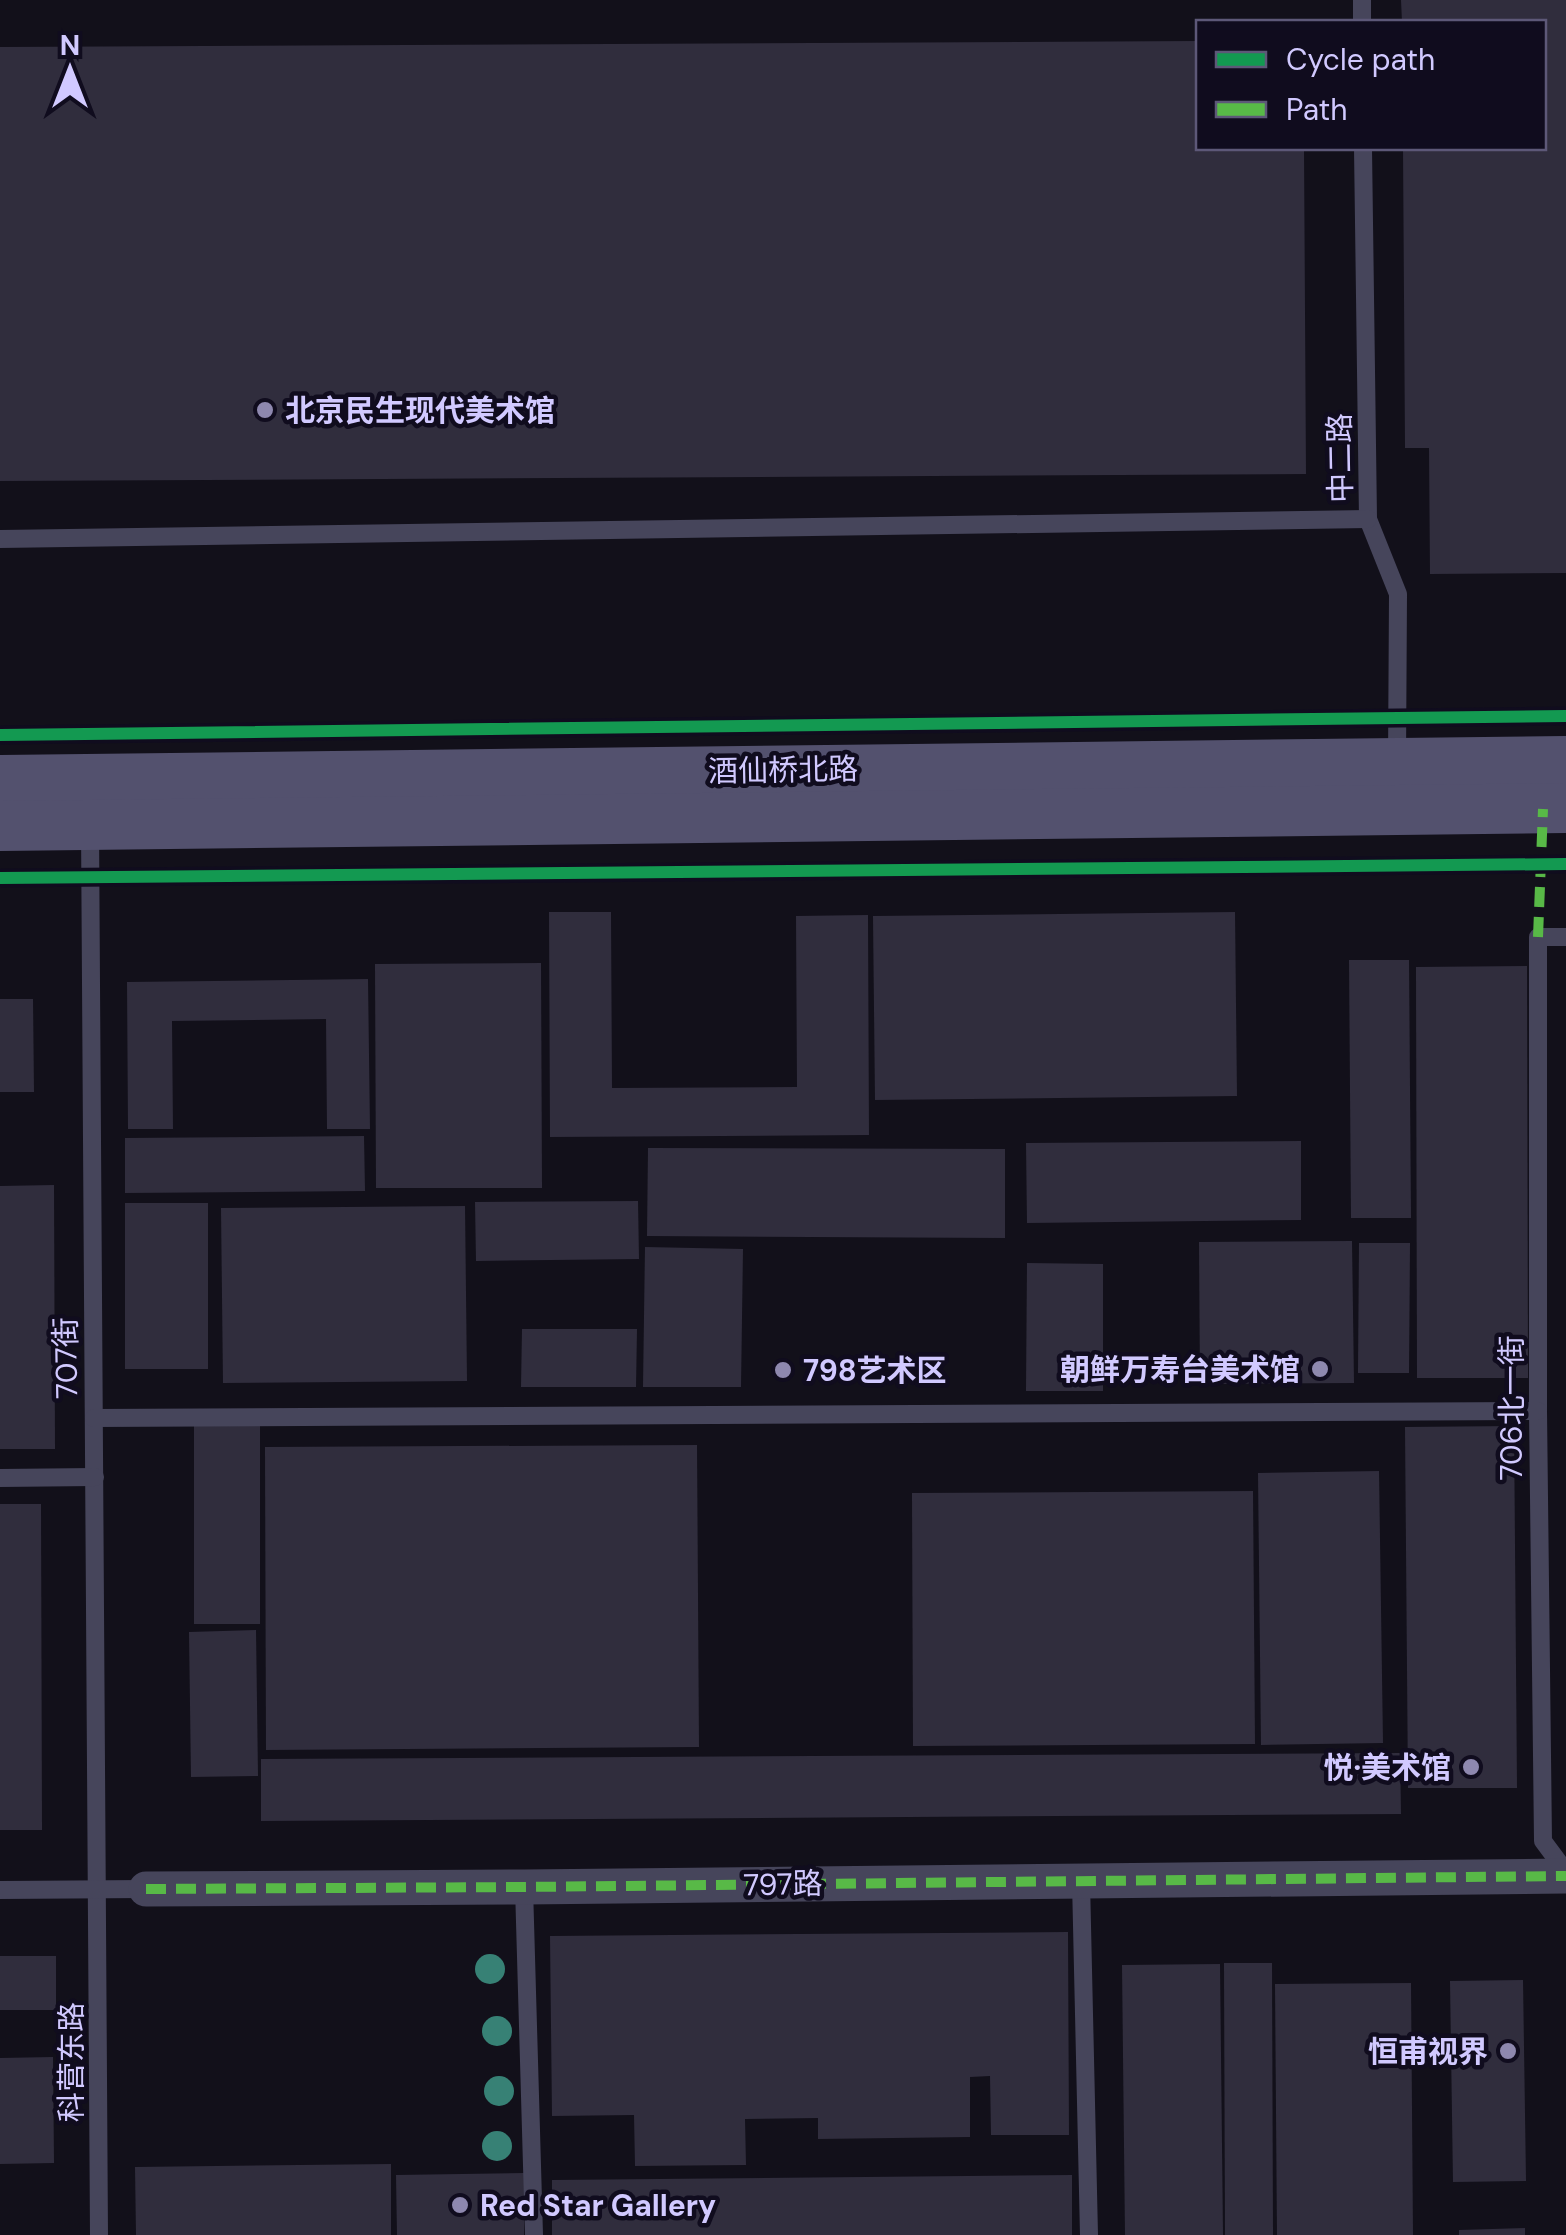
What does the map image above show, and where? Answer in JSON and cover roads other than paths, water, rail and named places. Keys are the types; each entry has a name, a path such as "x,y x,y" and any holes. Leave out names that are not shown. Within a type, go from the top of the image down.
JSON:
{"street":[{"name":"酒仙桥北路","path":"0,780 1566,761"},
{"name":"酒仙桥北路","path":"0,826 1566,808"},
{"name":"797路","path":"146,1888 1566,1874"}],"lane":[{"name":"中二路","path":"1364,150 1368,519 1398,594 1397,763"},
{"path":"0,539 1368,519"},
{"name":"707街","path":"90,826 98,1889"},
{"name":"706北一街","path":"1566,937 1538,937 1543,1841 1566,1874"},
{"path":"94,1418 1538,1410"},
{"path":"0,1478 95,1477"},
{"path":"1081,1881 1089,2235"},
{"path":"524,1887 534,2235"},
{"name":"797路","path":"0,1890 146,1888"},
{"name":"科营东路","path":"98,1889 99,2235"}],"place":[{"name":"北京民生现代美术馆","path":"265,410"},
{"name":"朝鲜万寿台美术馆","path":"1320,1369"},
{"name":"798艺术区","path":"783,1370"},
{"name":"悦·美术馆","path":"1471,1767"},
{"name":"恒甫视界","path":"1508,2051"},
{"name":"Red Star Gallery","path":"460,2205"}]}
